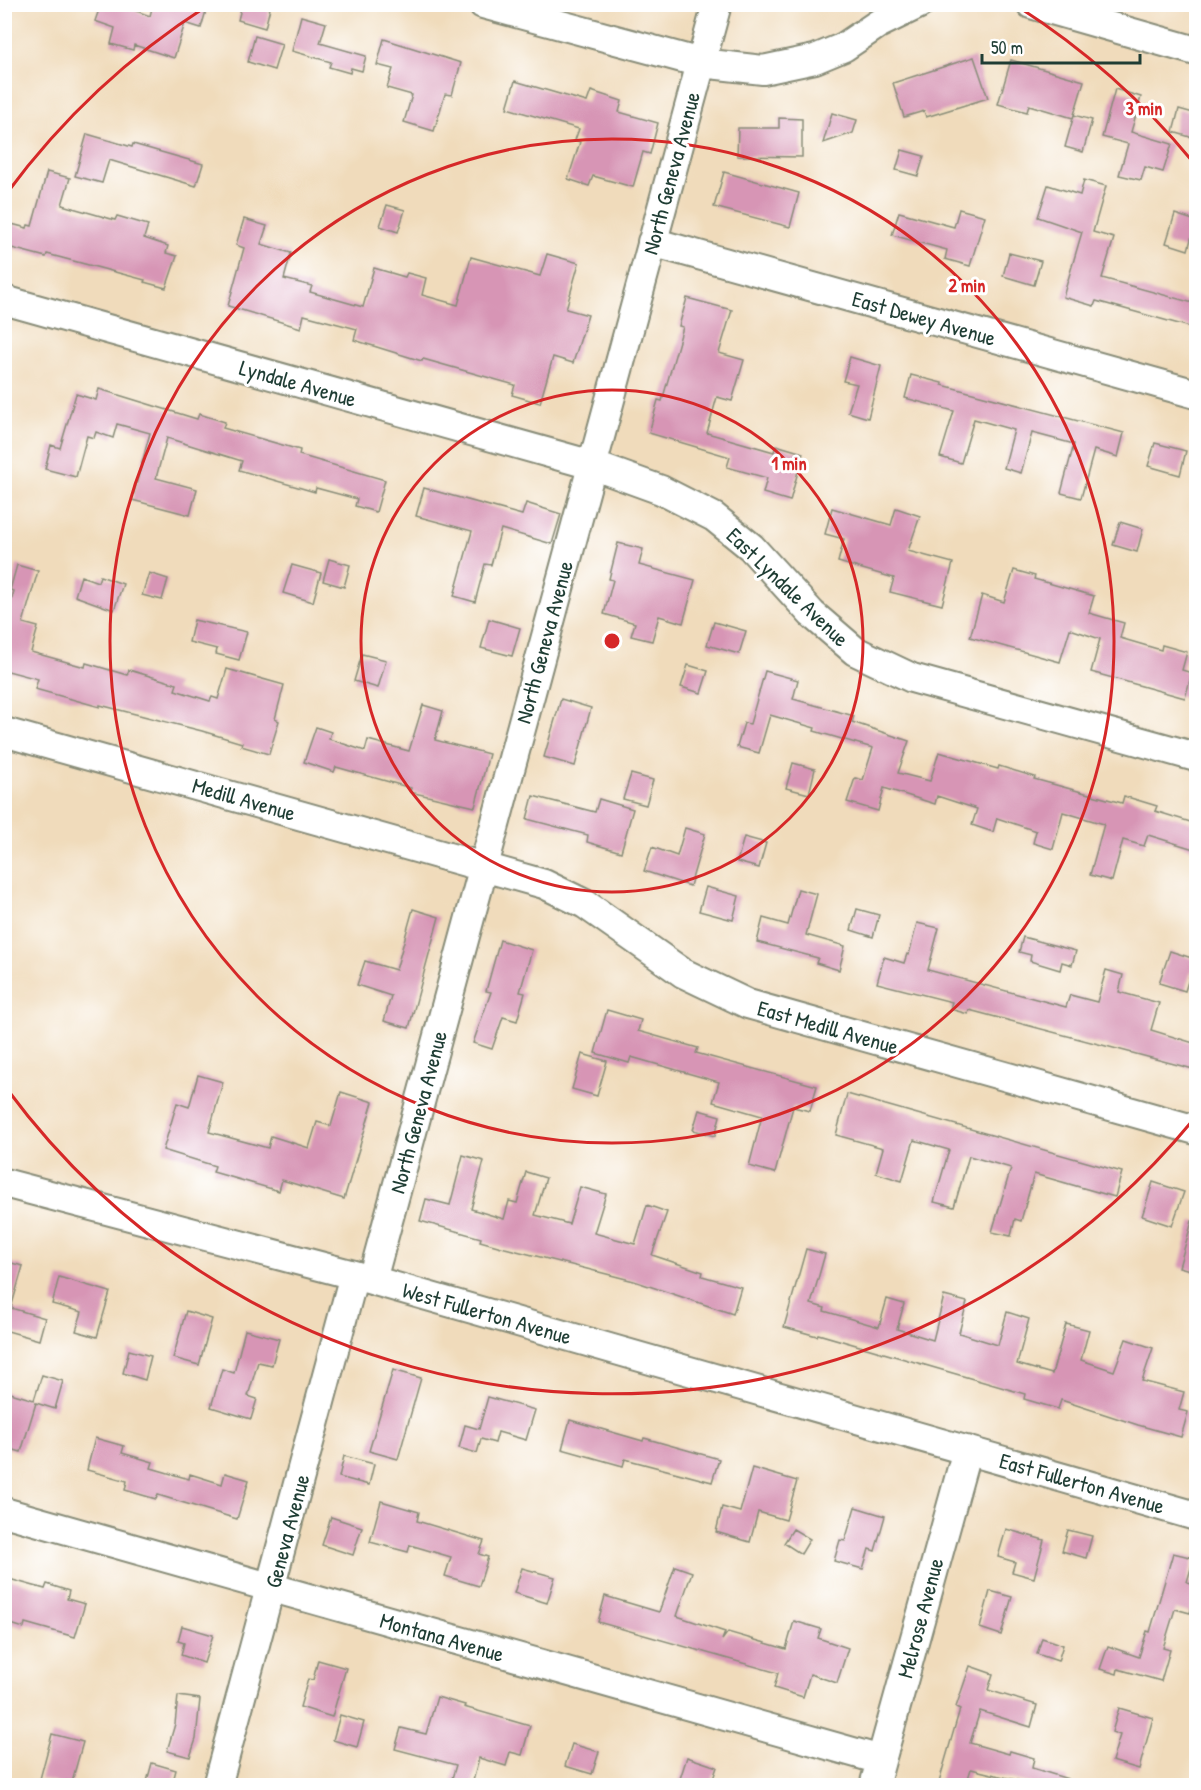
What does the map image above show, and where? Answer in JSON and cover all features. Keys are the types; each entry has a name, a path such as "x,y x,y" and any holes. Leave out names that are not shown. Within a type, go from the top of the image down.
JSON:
{"street":[{"path":"483,4 701,63 763,70 815,59 844,47 878,24 919,4"},
{"name":"North Geneva Avenue","path":"363,1278 484,866 717,4"},
{"path":"1031,4 1197,51"},
{"name":"East Dewey Avenue","path":"652,242 1197,394"},
{"name":"Lyndale Avenue","path":"4,300 592,465"},
{"name":"East Lyndale Avenue","path":"592,465 661,490 714,518 751,547 812,614 855,651 912,678 1197,757"},
{"name":"Medill Avenue","path":"4,732 484,866"},
{"name":"East Medill Avenue","path":"484,866 544,884 585,904 683,973 748,1004 1197,1130"},
{"name":"West Fullerton Avenue","path":"4,1183 363,1278 967,1450"},
{"name":"Geneva Avenue","path":"217,1785 363,1278"},
{"name":"East Fullerton Avenue","path":"967,1450 1197,1516"},
{"name":"Melrose Avenue","path":"877,1773 967,1450"},
{"name":"Montana Avenue","path":"4,1512 272,1588 877,1773"}],"building":[{"path":"101,4 117,4 150,16 153,4 208,4 201,28 185,23 174,58 134,45 133,50 111,44 115,28 95,21"},
{"path":"242,4 271,4 265,28 238,20"},
{"path":"301,16 326,23 320,43 366,56 362,71 351,68 350,73 329,67 331,62 292,51"},
{"path":"255,36 282,44 274,70 248,62"},
{"path":"384,39 461,63 452,95 445,94 434,131 404,122 412,95 387,88 393,69 377,65"},
{"path":"974,57 988,98 926,117 924,111 904,117 893,83"},
{"path":"1011,60 1084,81 1073,118 1029,105 1027,112 998,104"},
{"path":"515,81 587,102 591,91 622,101 619,112 658,123 650,154 643,152 633,187 593,176 589,186 568,179 580,142 575,140 579,129 507,108"},
{"path":"1115,89 1141,97 1131,132 1172,144 1163,172 1145,167 1141,180 1119,175 1128,144 1102,137"},
{"path":"1179,109 1197,114 1197,139 1173,132"},
{"path":"832,113 857,120 853,133 823,143"},
{"path":"1074,115 1092,120 1083,152 1065,147"},
{"path":"779,118 802,119 802,157 737,156 738,128 779,128"},
{"path":"87,134 132,147 133,144 203,164 196,186 109,160 102,183 75,176"},
{"path":"902,150 924,156 918,176 896,170"},
{"path":"47,172 70,178 62,205 115,220 117,216 148,225 144,238 168,246 166,253 177,256 166,288 144,282 145,280 47,254 46,257 4,246 4,222 27,228 28,225 32,226"},
{"path":"724,172 799,193 790,227 714,207"},
{"path":"1084,180 1106,186 1093,232 1114,238 1102,278 1197,304 1197,329 1096,301 1094,306 1063,297 1082,232 1038,217 1048,185 1080,195"},
{"path":"387,205 405,210 398,232 380,226"},
{"path":"959,209 985,216 970,266 945,259 947,250 892,235 899,212 954,227"},
{"path":"1175,214 1196,221 1188,250 1166,243"},
{"path":"244,219 267,226 261,244 291,253 284,279 312,286 310,292 363,307 374,268 405,277 407,273 426,278 422,295 458,305 471,257 540,276 547,254 579,263 566,309 588,315 573,363 553,357 540,403 512,395 515,385 423,359 422,361 354,340 357,329 304,315 301,328 228,306 244,248 236,245"},
{"path":"1009,253 1041,261 1034,285 1003,276"},
{"path":"687,298 732,310 719,353 744,360 732,401 717,397 707,433 774,452 776,445 803,453 790,501 763,493 767,478 727,467 730,457 649,433 658,400 662,401 683,327 679,326"},
{"path":"850,357 881,366 868,418 848,412 857,384 843,381"},
{"path":"911,375 1124,433 1118,457 1094,450 1081,498 1061,493 1074,444 1032,433 1021,473 1004,468 1014,430 974,419 961,463 940,457 954,411 905,398"},
{"path":"99,389 197,419 199,414 225,422 223,428 300,450 299,455 385,480 376,512 355,506 357,499 316,488 315,492 239,470 242,461 167,438 156,478 197,489 190,515 132,500 150,433 117,424 113,438 96,432 94,438 87,436 76,477 45,469 51,445 60,448 76,394 96,400"},
{"path":"1155,443 1186,451 1180,475 1148,466"},
{"path":"424,488 522,515 526,503 561,514 552,544 501,529 491,565 485,564 475,602 454,596 472,531 416,516"},
{"path":"832,508 891,525 896,508 920,516 908,551 953,563 942,605 890,592 894,578 838,562 844,539 825,534"},
{"path":"1120,522 1143,529 1137,552 1113,545"},
{"path":"618,543 643,549 639,565 695,580 683,623 659,616 652,641 631,636 635,623 604,614 613,580 609,579"},
{"path":"329,559 350,565 344,587 323,581"},
{"path":"17,565 38,571 23,623 38,627 31,652 85,667 86,663 127,675 129,670 177,684 175,690 210,701 212,697 218,699 227,669 284,685 275,719 279,721 269,754 202,731 35,689 38,679 4,670 4,626 14,591 10,590"},
{"path":"292,565 321,573 313,602 283,593"},
{"path":"1014,570 1035,576 1034,579 1094,596 1089,613 1124,623 1120,638 1161,650 1162,645 1187,652 1182,670 1192,673 1185,698 1091,672 1100,639 1070,629 1060,662 970,637 982,595 1004,602"},
{"path":"149,573 168,579 162,600 142,595"},
{"path":"81,576 98,582 100,576 123,584 114,610 75,596"},
{"path":"489,619 520,628 512,656 481,648"},
{"path":"194,620 247,632 239,660 216,654 217,649 189,642"},
{"path":"714,622 746,631 739,654 707,645"},
{"path":"362,654 386,660 378,688 354,681"},
{"path":"688,665 708,671 701,693 681,687"},
{"path":"765,671 798,680 793,699 854,716 852,722 909,741 898,773 930,781 939,752 998,769 999,766 1035,777 1034,779 1122,803 1124,796 1157,806 1155,811 1197,824 1197,850 1148,835 1144,846 1123,840 1112,881 1090,875 1104,824 1063,812 1053,849 1033,843 1036,831 997,818 993,832 972,825 977,809 937,796 935,804 884,788 878,811 847,802 855,778 863,780 873,748 814,731 815,728 770,715 759,753 737,747 744,723 750,724"},
{"path":"561,699 591,708 575,766 544,757"},
{"path":"423,705 443,711 435,740 489,754 475,807 410,792 411,788 336,767 334,772 304,762 316,727 331,732 329,739 365,751 368,740 409,751"},
{"path":"793,763 815,769 809,794 786,788"},
{"path":"631,774 653,780 646,805 623,799"},
{"path":"533,796 595,812 599,799 633,809 621,852 587,842 588,835 527,819"},
{"path":"685,828 705,834 690,886 644,871 652,847 677,856"},
{"path":"744,837 766,843 759,868 737,862"},
{"path":"706,887 739,896 733,920 699,911"},
{"path":"798,889 817,894 806,935 845,946 839,970 816,963 818,958 757,942 763,918 788,925"},
{"path":"413,909 439,917 409,1028 384,1021 391,996 357,985 365,961 396,970"},
{"path":"857,909 879,915 873,937 851,930"},
{"path":"917,923 939,928 928,970 1066,1007 1070,995 1097,1002 1106,970 1123,975 1119,992 1159,1003 1151,1030 1197,1044 1197,1070 969,1010 968,1014 950,1009 952,1002 877,983 884,957 904,963 907,954 909,955"},
{"path":"1023,937 1076,951 1072,965 1062,962 1060,970 1030,961 1031,955 1019,952"},
{"path":"500,940 532,950 520,992 525,993 517,1021 503,1017 492,1049 473,1043 491,992 486,991"},
{"path":"1170,951 1195,959 1185,991 1159,983"},
{"path":"607,1010 641,1020 638,1031 698,1048 696,1053 817,1086 810,1111 793,1107 775,1173 749,1166 762,1116 713,1102 719,1082 631,1057 629,1063 595,1053"},
{"path":"582,1054 607,1061 597,1096 572,1089"},
{"path":"198,1075 223,1082 209,1132 268,1148 271,1136 309,1148 317,1122 331,1126 341,1092 373,1102 344,1199 282,1180 279,1191 213,1172 215,1166 163,1150 177,1103 189,1107"},
{"path":"847,1094 1122,1172 1115,1197 1034,1174 1021,1221 1015,1219 1011,1236 992,1232 1011,1168 969,1156 954,1207 934,1202 949,1150 914,1140 902,1181 876,1173 883,1148 836,1135"},
{"path":"699,1110 720,1116 715,1136 693,1130"},
{"path":"463,1155 484,1161 471,1209 504,1219 509,1201 517,1203 526,1172 546,1178 535,1215 569,1224 580,1187 606,1194 594,1233 635,1244 647,1205 667,1212 652,1255 703,1272 702,1276 741,1287 733,1314 634,1281 480,1241 481,1238 420,1221 426,1199 450,1205"},
{"path":"1153,1182 1184,1192 1172,1226 1142,1216"},
{"path":"1192,1221 1197,1222 1197,1272 1179,1267"},
{"path":"806,1249 825,1254 811,1304 825,1308 824,1311 879,1327 887,1299 904,1304 897,1329 933,1340 944,1296 967,1302 959,1333 998,1345 1007,1312 1029,1319 1017,1364 1052,1374 1066,1324 1089,1330 1081,1360 1114,1371 1126,1339 1153,1348 1142,1381 1184,1392 1179,1410 1188,1412 1181,1437 1061,1400 1058,1409 1024,1399 1025,1394 818,1334 817,1336 784,1327"},
{"path":"4,1261 23,1266 11,1308 45,1318 39,1340 4,1330"},
{"path":"59,1277 110,1292 97,1337 76,1331 82,1312 52,1304"},
{"path":"186,1311 212,1319 199,1365 173,1358"},
{"path":"245,1330 279,1339 272,1365 258,1362 248,1396 257,1399 251,1419 211,1407 222,1369 234,1373"},
{"path":"129,1350 151,1356 145,1380 123,1373"},
{"path":"393,1370 421,1378 398,1459 369,1451"},
{"path":"42,1375 63,1381 55,1409 36,1403 21,1452 4,1447 4,1391 34,1400"},
{"path":"488,1397 535,1410 526,1440 498,1432 495,1443 481,1439 477,1453 459,1448 465,1425 479,1429"},
{"path":"570,1420 643,1441 644,1438 719,1459 712,1482 625,1459 623,1466 562,1449"},
{"path":"95,1438 124,1446 122,1453 153,1462 151,1468 189,1479 190,1474 222,1484 225,1473 249,1480 237,1519 158,1495 156,1499 125,1490 127,1481 87,1470"},
{"path":"344,1456 374,1464 369,1485 339,1477"},
{"path":"752,1468 797,1481 786,1520 758,1512 750,1542 716,1532 722,1507 740,1512"},
{"path":"381,1501 419,1512 417,1521 484,1541 479,1554 488,1557 479,1586 445,1576 451,1557 410,1545 408,1552 370,1542"},
{"path":"855,1507 885,1516 875,1551 869,1549 863,1569 834,1561 840,1540 845,1541"},
{"path":"331,1517 362,1527 353,1555 322,1545"},
{"path":"793,1529 810,1539 801,1554 784,1543"},
{"path":"1006,1529 1044,1540 1034,1578 1012,1572 1015,1562 998,1557"},
{"path":"1068,1530 1092,1536 1086,1558 1062,1551"},
{"path":"1173,1553 1194,1558 1187,1582 1197,1585 1197,1589 1190,1613 1175,1609 1163,1648 1170,1650 1161,1681 1118,1669 1117,1674 1100,1669 1108,1646 1139,1657 1147,1631 1150,1632"},
{"path":"675,1566 692,1572 677,1616 725,1632 722,1640 728,1632 786,1649 794,1621 821,1629 818,1638 848,1648 837,1683 810,1674 803,1697 774,1688 778,1673 598,1622 605,1596 659,1612"},
{"path":"522,1568 555,1577 547,1603 514,1593"},
{"path":"9,1579 45,1589 47,1584 69,1591 67,1599 85,1604 75,1637 25,1623 24,1628 4,1622 4,1597"},
{"path":"990,1591 1012,1597 1001,1635 980,1628"},
{"path":"182,1626 213,1635 204,1663 181,1655 184,1643 178,1641"},
{"path":"1042,1638 1063,1645 1058,1661 1037,1654"},
{"path":"318,1660 346,1668 332,1717 300,1707 308,1679 313,1680"},
{"path":"970,1666 993,1674 988,1690 1037,1705 1031,1727 980,1711 970,1743 1009,1754 1010,1751 1034,1758 1032,1768 1068,1779 1066,1785 1036,1785 971,1769 966,1785 938,1785 960,1709 956,1707"},
{"path":"178,1696 200,1699 196,1739 190,1757 167,1751 175,1724"},
{"path":"437,1697 530,1726 522,1755 510,1752 506,1766 479,1758 472,1785 450,1785 456,1765 395,1749 401,1728 426,1734"},
{"path":"1119,1708 1153,1718 1139,1769 1112,1761 1120,1735 1112,1732"},
{"path":"340,1715 364,1722 357,1747 333,1740"},
{"path":"52,1734 83,1742 71,1785 40,1779"},
{"path":"572,1744 599,1752 592,1774 565,1766"},
{"path":"687,1757 717,1767 711,1785 678,1785"},
{"path":"152,1763 176,1770 172,1785 146,1785"}]}
